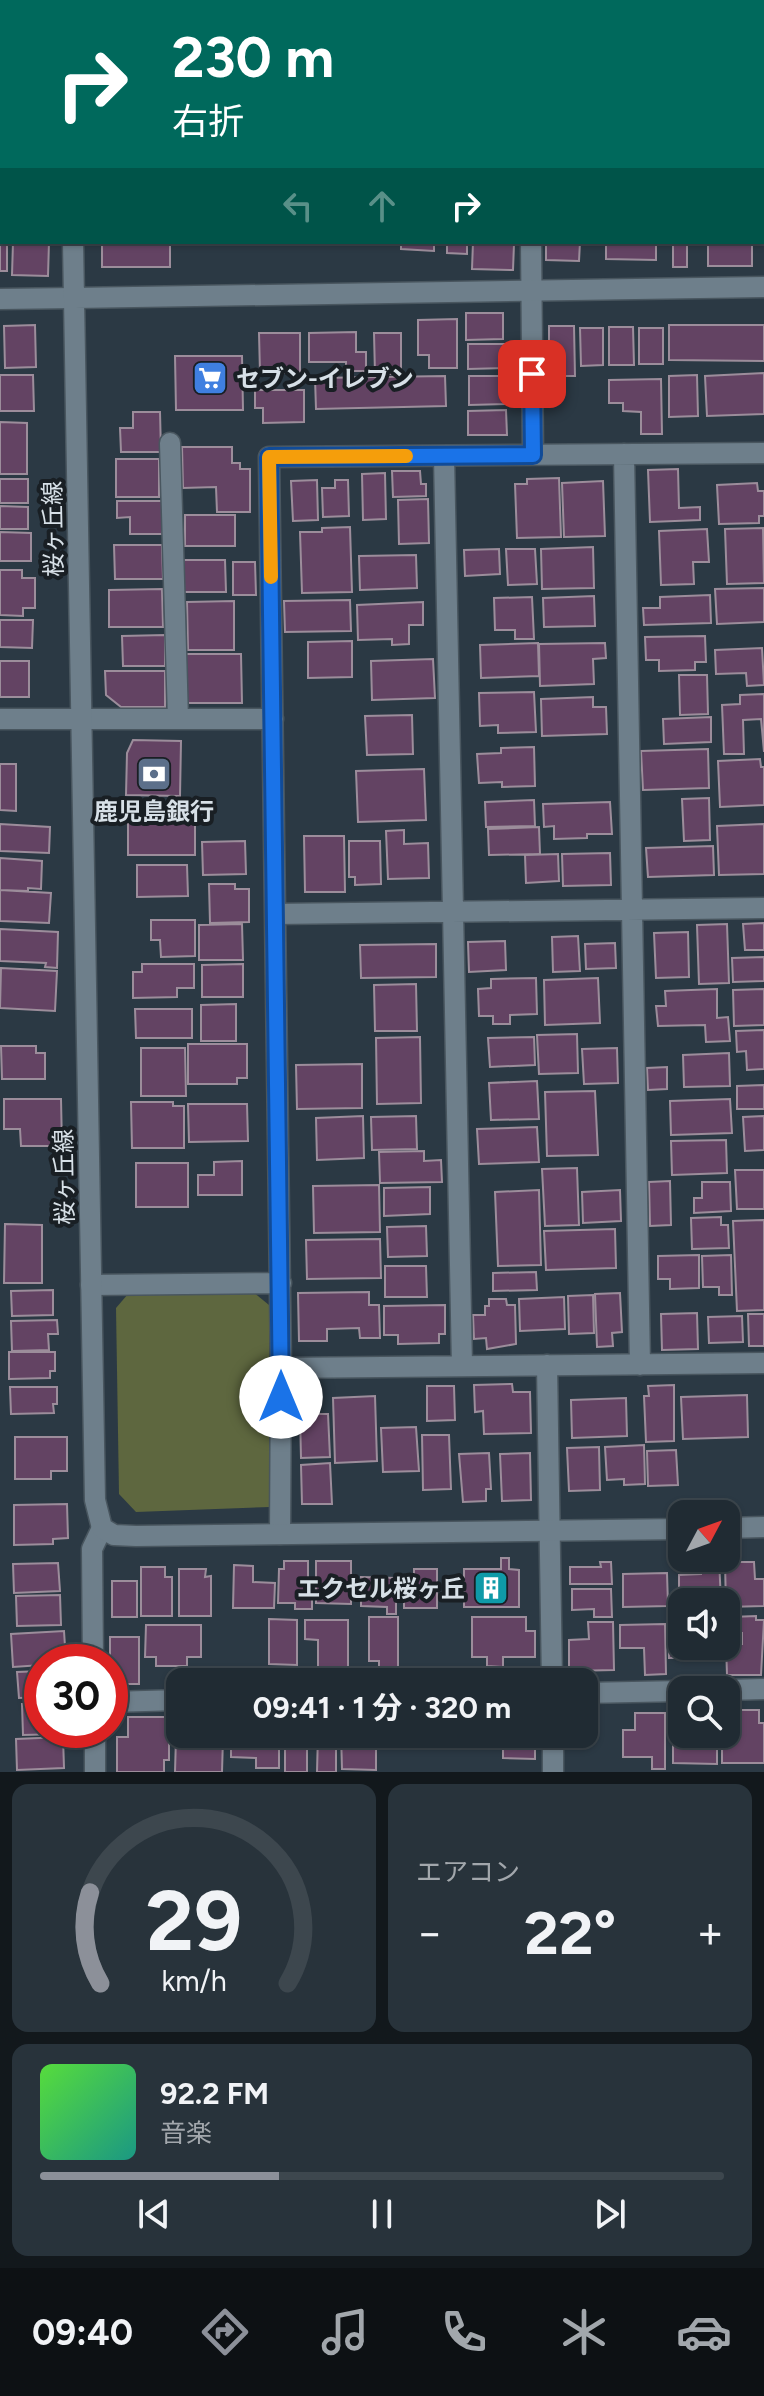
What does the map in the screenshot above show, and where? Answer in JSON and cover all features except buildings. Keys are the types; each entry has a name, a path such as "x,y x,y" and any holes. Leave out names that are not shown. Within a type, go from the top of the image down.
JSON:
{"street":[{"name":"桜ヶ丘線","path":"73,244 95,1500 102,1528"},
{"path":"531,244 533,455"},
{"path":"0,299 764,287"},
{"path":"170,443 178,719"},
{"path":"280,1534 281,1283 269,457 764,453"},
{"path":"624,454 640,1365"},
{"path":"444,456 462,1366"},
{"path":"0,719 273,719"},
{"path":"275,914 764,908"},
{"path":"91,1285 281,1283"},
{"path":"281,1368 764,1363"},
{"path":"547,1365 552,1668"},
{"path":"740,1528 764,1527"},
{"path":"93,1644 92,1549 102,1528 114,1535 136,1536 668,1529"},
{"path":"740,1690 764,1689"},
{"path":"598,1693 668,1691"},
{"path":"128,1701 166,1700"},
{"path":"95,1748 95,1772"},
{"path":"553,1748 553,1772"}],"green space":[{"path":"253,1292 269,1305 270,1507 136,1512 119,1494 116,1308 128,1294"}],"slow traffic":[{"path":"271,577 269,457 406,456"}],"place":[{"name":"セブン-イレブン","path":"210,378"},
{"name":"鹿児島銀行","path":"154,774"},
{"name":"エクセル桜ヶ丘","path":"491,1588"}],"route":[{"path":"281,1397 269,457 533,455 532,374"}]}
